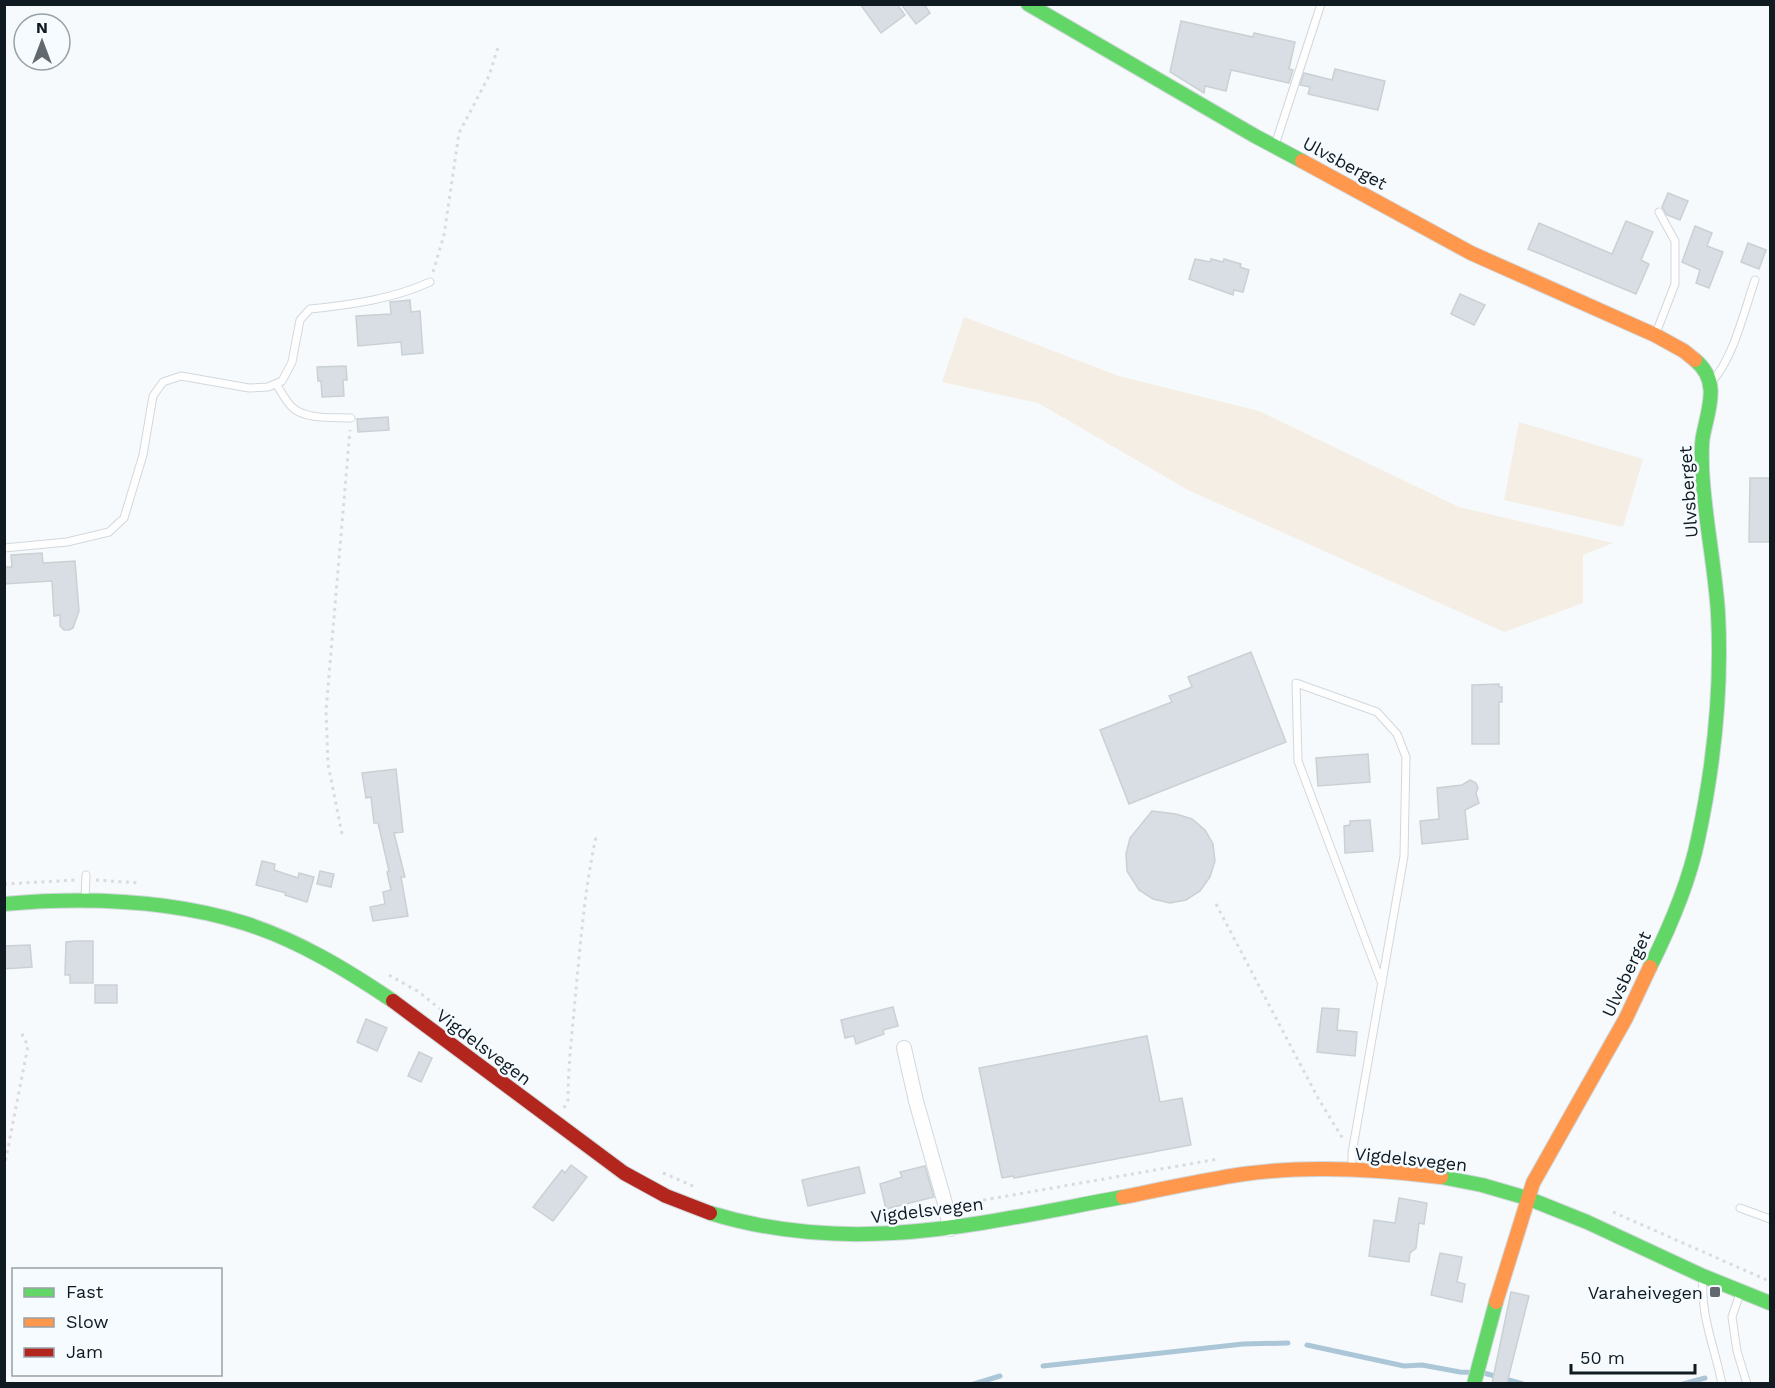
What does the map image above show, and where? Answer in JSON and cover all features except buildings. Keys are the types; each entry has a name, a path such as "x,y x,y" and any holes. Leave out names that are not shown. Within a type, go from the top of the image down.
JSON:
{"main road":[{"name":"Ulvsberget","path":"1028,4 1275,146 1471,253 1655,335 1684,351 1700,364 1711,382 1711,401 1702,439 1702,470 1718,613 1717,720 1698,841 1682,892 1659,949 1626,1018 1533,1183 1527,1198"},
{"name":"Vigdelsvegen","path":"4,904 85,900 158,904 246,923 293,943 352,974 406,1011 609,1163 651,1189 735,1220 787,1232 831,1236 876,1236 950,1229 1245,1174 1300,1169 1352,1169 1439,1177 1482,1185 1527,1198 1770,1303"},
{"path":"1474,1383 1506,1263 1527,1198"}],"street":[{"path":"904,1048 950,1229"}],"lane":[{"path":"1275,146 1321,4"},
{"path":"1655,335 1675,284 1675,242 1659,212"},
{"path":"1711,382 1721,372 1755,280"},
{"path":"4,548 67,542 110,532 124,518 142,455 153,396 163,382 181,376 249,388 268,387 282,381 292,362 300,320 310,309 339,306 411,291 430,282"},
{"path":"276,384 288,403 300,412 351,418"},
{"path":"1352,1169 1352,1153 1382,984 1404,855 1406,757 1397,734 1377,712 1296,683 1298,761 1382,984"},
{"path":"85,900 86,877"},
{"path":"1740,1208 1770,1219"},
{"path":"1703,1275 1702,1298 1722,1383"},
{"path":"1741,1291 1732,1317 1737,1351 1747,1383"}],"path":[{"path":"430,282 444,235 459,133 489,76 499,44"},
{"path":"342,834 327,764 326,711 351,418"},
{"path":"554,1122 568,1100 587,878 596,837"},
{"path":"4,884 86,877 150,884"},
{"path":"1216,904 1318,1098 1352,1153"},
{"path":"380,969 419,992 455,1022"},
{"path":"4,1168 28,1046 21,1032"},
{"path":"905,1214 1227,1158"},
{"path":"660,1172 702,1190"},
{"path":"1604,1209 1770,1282"}],"shaded area":[{"path":"964,317 1119,376 1259,411 1459,507 1613,543 1583,555 1583,603 1504,632 1188,490 1038,403 942,382"},
{"path":"1519,422 1643,459 1623,527 1504,500"}],"waterway":[{"path":"1043,1366 1243,1344 1288,1343"},
{"path":"1307,1345 1404,1366 1422,1365 1460,1372 1484,1373 1523,1384"},
{"path":"974,1384 1000,1376"},
{"path":"1683,1384 1705,1378"}],"traffic: fast":[{"path":"1028,4 1302,161"},
{"path":"1650,967 1690,872 1704,811 1716,726 1719,670 1718,613 1702,468 1702,440 1711,396 1708,377 1695,360"},
{"path":"4,904 64,901 125,902 215,915 264,930 303,947 340,967 393,1001"},
{"path":"1441,1177 1482,1185 1527,1198 1770,1303"},
{"path":"710,1213 763,1226 815,1233 866,1234 968,1225 1123,1197"},
{"path":"1474,1384 1496,1302"}],"traffic: slow":[{"path":"1302,161 1471,253 1655,335 1684,351 1695,360"},
{"path":"1496,1302 1533,1183 1626,1018 1650,967"},
{"path":"1123,1197 1229,1176 1268,1171 1367,1170 1441,1177"}],"traffic: jam":[{"path":"393,1001 624,1173 666,1196 710,1213"}],"place":[{"name":"Varaheivegen","path":"1715,1292"}]}
